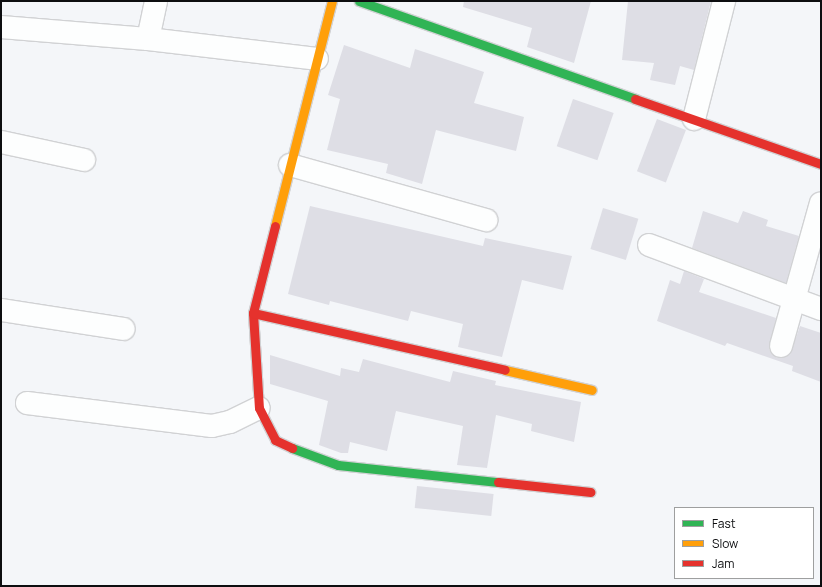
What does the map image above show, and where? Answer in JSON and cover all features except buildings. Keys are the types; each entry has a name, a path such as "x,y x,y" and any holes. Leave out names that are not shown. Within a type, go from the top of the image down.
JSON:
{"street":[{"path":"148,39 156,1"},
{"path":"332,1 253,313 259,408 274,440 300,452 338,465 590,492"},
{"path":"359,1 821,164"},
{"path":"694,119 724,1"},
{"path":"1,27 148,39 317,59"},
{"path":"1,142 84,160"},
{"path":"290,165 486,220"},
{"path":"781,346 821,203"},
{"path":"649,245 821,309"},
{"path":"1,310 124,329"},
{"path":"253,313 592,390"},
{"path":"27,402 212,426 230,422 259,408"}],"traffic: fast":[{"path":"359,1 635,99"},
{"path":"292,448 338,465 498,482"}],"traffic: slow":[{"path":"275,226 332,1"},
{"path":"505,370 592,390"}],"traffic: jam":[{"path":"635,99 821,164"},
{"path":"275,226 253,313 259,408 275,440 292,448"},
{"path":"253,313 505,370"},
{"path":"498,482 590,492"}]}
